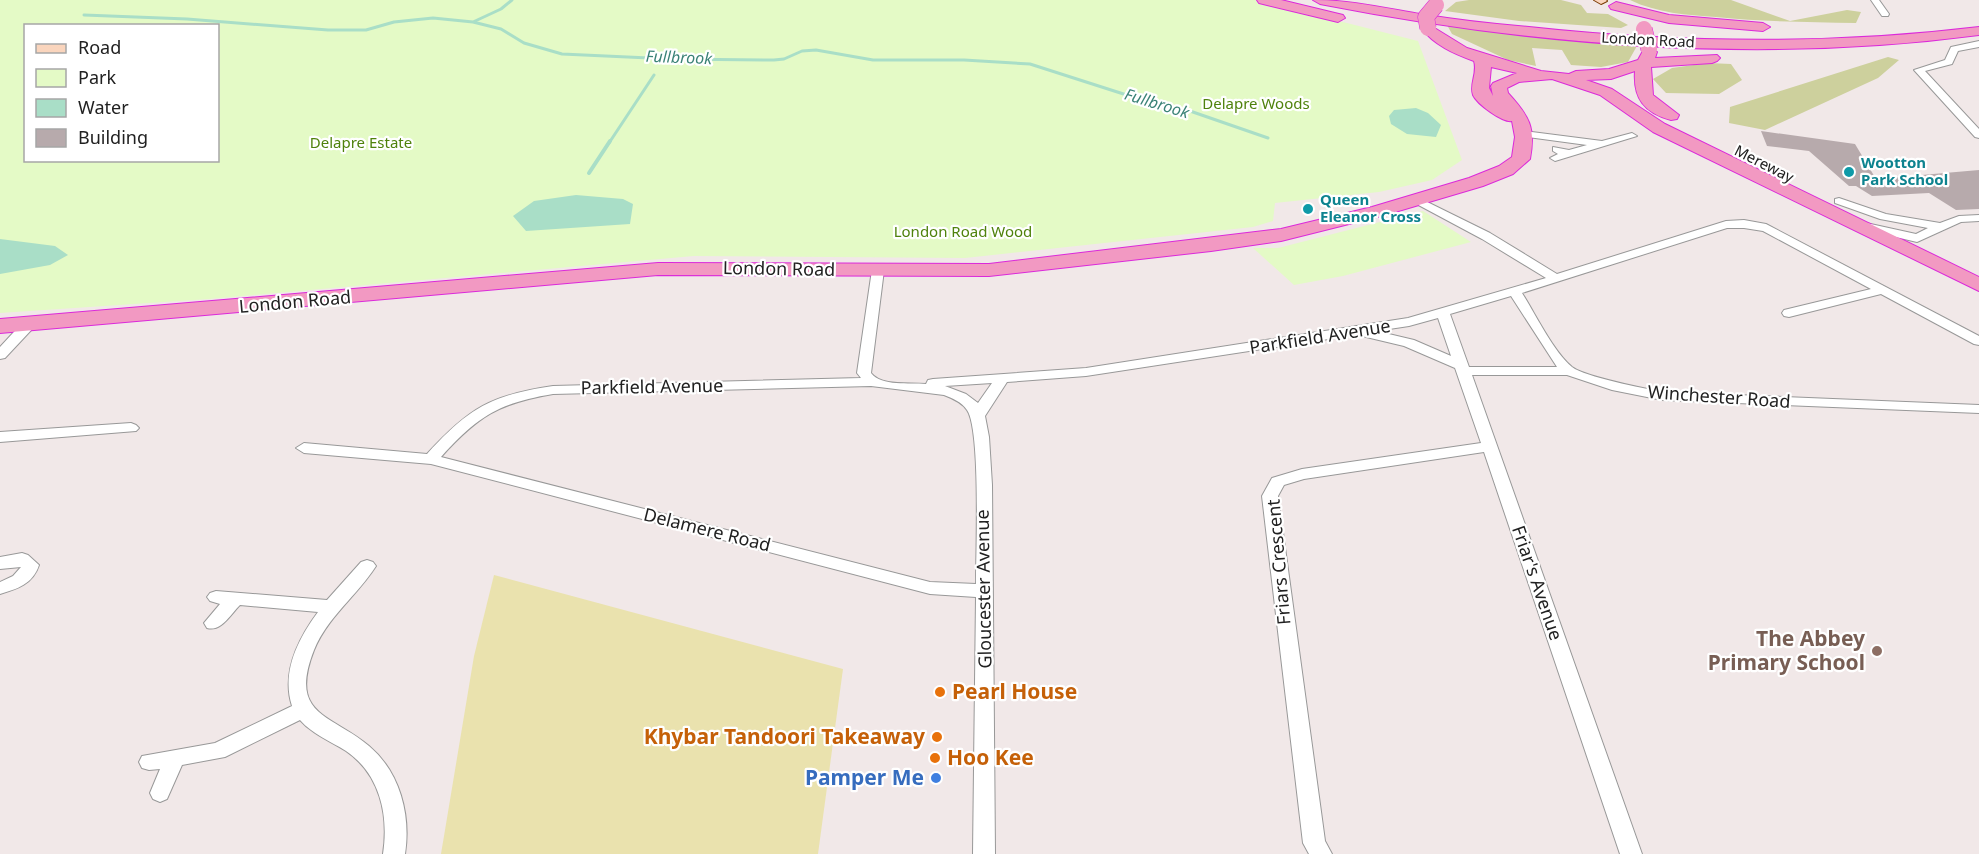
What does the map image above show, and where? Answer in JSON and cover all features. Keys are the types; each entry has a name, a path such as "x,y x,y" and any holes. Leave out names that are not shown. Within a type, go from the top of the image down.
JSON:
{"highway":[{"path":"1264,0 1367,24"},
{"name":"London Road","path":"1320,0 1447,22 1623,40 1809,43 1954,35 1979,31"},
{"name":"London Road","path":"1356,0 1452,16 1536,25 1666,34 1834,36 1929,31 1979,24"},
{"path":"1600,0 1669,19 1773,27"},
{"path":"1439,2 1426,17 1423,32 1432,34 1452,46 1479,57 1554,75"},
{"name":"Mereway","path":"1616,6 1644,29 1646,59 1641,88 1644,96 1654,106 1839,201 1979,269"},
{"path":"1802,28 1884,28 1979,18"},
{"path":"1524,132 1518,113 1500,94 1499,86 1516,77 1611,74 1646,59 1856,48 1954,35"},
{"path":"1479,57 1485,66 1485,76 1480,84 1481,94 1524,132"},
{"name":"Mereway","path":"1554,75 1606,92 1679,139 1860,225 1979,285"},
{"name":"London Road","path":"0,326 658,269 735,267 989,270 1211,245 1292,232 1476,182 1506,170 1521,159 1524,132"}],"street":[{"path":"1875,0 1885,14"},
{"path":"1979,44 1954,49 1950,62 1919,70 1979,134"},
{"path":"1524,132 1601,144"},
{"path":"1560,154 1632,136"},
{"path":"1415,199 1486,236 1556,279 1726,225 1744,224 1766,228 1979,341"},
{"path":"1839,201 1884,218 1940,227"},
{"path":"1917,238 1959,219 1979,218"},
{"name":"Mereway","path":"1860,225 1917,238"},
{"path":"871,382 864,373 878,270"},
{"name":"Parkfield Avenue","path":"430,459 460,426 493,403 521,394 553,390 871,382 919,387 924,384 1086,372 1409,322 1556,279"},
{"path":"1790,313 1883,290"},
{"path":"1515,292 1554,354 1568,371"},
{"name":"Friar's Avenue","path":"1443,313 1631,854"},
{"path":"0,355 30,323"},
{"path":"1354,332 1409,343 1462,368"},
{"name":"Winchester Road","path":"1462,368 1568,371 1617,387 1662,396 1979,409"},
{"path":"919,387 941,389 955,394 971,405 976,414 983,410 985,402 1001,380"},
{"name":"Gloucester Avenue","path":"976,414 981,453 985,591 984,854"},
{"path":"0,437 131,428"},
{"name":"Friars Crescent","path":"1321,854 1314,843 1270,496 1278,482 1302,474 1490,447"},
{"name":"Delamere Road","path":"304,448 430,459 930,588 985,591"},
{"path":"0,563 22,559 30,565 30,569 19,580 0,588"},
{"path":"367,566 333,607 306,646 300,665 297,688 304,709 310,718 363,753 381,776 393,800 396,824 394,854"},
{"path":"216,597 333,607"},
{"path":"213,623 235,599"},
{"path":"149,762 218,751 304,709"},
{"path":"160,792 175,758"}],"shaded area":[{"path":"1561,0 1581,5 1587,13 1608,14 1628,25 1621,28 1519,21 1445,11 1456,2"},
{"path":"1630,0 1731,0 1790,21 1847,10 1861,12 1856,23 1769,21 1672,13"},
{"path":"1447,25 1638,44 1628,62 1601,67 1571,65 1562,50 1532,48 1536,66 1508,60 1452,34"},
{"path":"1888,57 1899,60 1878,78 1765,130 1729,123 1730,107"},
{"path":"1708,63 1731,64 1742,80 1719,94 1666,93 1653,79 1672,68"},
{"path":"494,575 843,669 818,854 441,854 474,656"}],"green space":[{"name":"Delapre Estate","path":"0,0 1256,0 1418,41 1462,160 1432,180 1379,192 1275,203 1273,221 1253,227 965,258 694,256 209,299 0,313"},
{"path":"1423,211 1471,242 1343,276 1294,285 1253,248 1278,248"}],"water":[{"path":"1416,108 1428,113 1441,125 1436,137 1407,134 1391,124 1389,116 1394,110"},
{"path":"576,195 623,199 633,204 630,224 526,231 513,216 534,201"},
{"path":"0,239 55,246 68,255 50,265 0,274"}],"building":[{"name":"Wootton Park School","path":"1761,131 1855,144 1876,179 1979,170 1979,209 1956,210 1929,193 1872,196 1856,186 1849,186 1809,151 1767,146"}],"waterway":[{"path":"473,22 501,9 512,0"},
{"name":"Fullbrook","path":"84,15 187,19 328,30 366,30 394,22 433,18 473,22"},
{"name":"Fullbrook","path":"473,22 501,29 524,43 562,54 671,59 774,60 784,59 802,51 816,50 873,60 964,60 1030,64 1161,106 1190,111 1268,138"},
{"path":"609,143 654,75"},
{"path":"589,173 610,141"}],"place":[{"name":"Wootton Park School","path":"1849,172"},
{"name":"Queen Eleanor Cross","path":"1308,209"},
{"name":"The Abbey Primary School","path":"1877,651"},
{"name":"Pearl House","path":"940,692"},
{"name":"Khybar Tandoori Takeaway","path":"937,737"},
{"name":"Hoo Kee","path":"935,758"},
{"name":"Pamper Me","path":"936,778"}],"park label":[{"name":"Delapre Woods","path":"1256,104"},
{"name":"London Road Wood","path":"963,232"}]}
